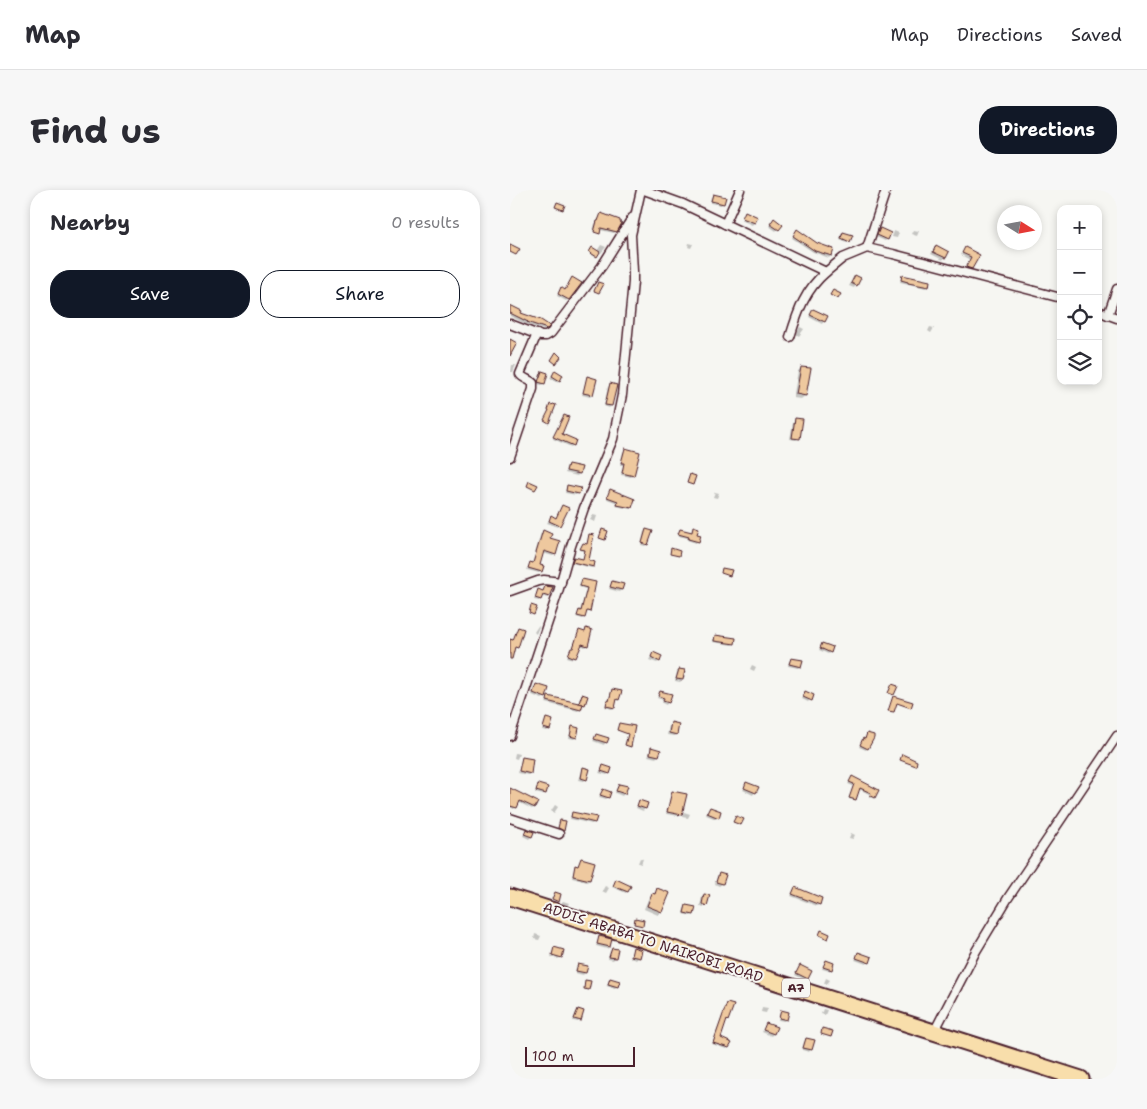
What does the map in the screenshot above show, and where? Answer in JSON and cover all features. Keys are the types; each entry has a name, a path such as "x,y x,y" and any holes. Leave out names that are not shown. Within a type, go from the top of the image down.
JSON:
{"highway":[{"name":"ADDIS ABABA TO NAIROBI ROAD","path":"510,897 1081,1079"}],"street":[{"path":"510,736 571,546 612,439 619,411 633,282 631,235 634,215 642,190 684,204 826,272"},
{"path":"725,224 740,190"},
{"path":"867,248 886,190"},
{"path":"510,324 542,336 550,333 602,266 634,215"},
{"path":"790,336 801,305 815,282 843,258 867,248 1057,297"},
{"path":"1108,315 1117,289"},
{"path":"1102,313 1117,318"},
{"path":"510,457 534,383 520,374 537,334"},
{"path":"510,591 538,581 561,582"},
{"path":"934,1032 976,951 1008,898 1117,736"},
{"path":"510,818 559,834"}],"building":[{"path":"713,194 726,197 724,204 711,201"},
{"path":"557,202 565,205 563,210 555,207"},
{"path":"745,211 758,217 755,223 742,218"},
{"path":"601,213 620,220 622,223 617,232 601,228 600,234 594,232"},
{"path":"774,218 783,225 779,230 770,224"},
{"path":"880,228 891,233 888,240 877,235"},
{"path":"797,229 817,243 834,249 832,256 815,251 793,236"},
{"path":"843,232 853,235 850,242 841,238"},
{"path":"510,244 520,249 516,255 510,252"},
{"path":"936,245 949,252 946,258 933,252"},
{"path":"592,247 600,252 597,257 589,252"},
{"path":"965,247 980,255 972,269 966,267 971,257 962,253"},
{"path":"855,275 861,278 857,286 851,283"},
{"path":"902,275 930,281 929,287 901,280"},
{"path":"572,277 582,283 569,300 558,294 561,287 565,290"},
{"path":"598,282 604,284 599,293 594,291"},
{"path":"833,290 841,294 838,299 830,295"},
{"path":"510,305 522,311 521,313 541,320 550,326 547,329 527,322 510,313"},
{"path":"813,309 828,316 825,322 810,315"},
{"path":"510,339 517,343 510,356"},
{"path":"556,352 561,357 556,364 551,360"},
{"path":"801,367 811,368 806,396 796,394"},
{"path":"555,370 563,375 560,381 552,376"},
{"path":"542,371 548,373 545,384 538,382"},
{"path":"587,376 597,379 593,395 583,393"},
{"path":"610,383 617,385 612,406 605,405"},
{"path":"550,404 556,405 549,423 544,420"},
{"path":"564,415 569,417 562,434 576,440 574,446 553,437"},
{"path":"795,418 803,419 800,439 792,438"},
{"path":"625,448 640,452 634,476 622,473 624,463 621,463"},
{"path":"568,464 582,467 580,474 566,471"},
{"path":"690,474 696,476 693,485 687,483"},
{"path":"529,481 538,485 535,490 527,486"},
{"path":"567,485 581,488 579,494 566,491"},
{"path":"610,489 635,499 632,508 617,505 618,501 607,497"},
{"path":"562,505 569,508 560,526 549,521 551,515 556,518"},
{"path":"693,526 699,528 697,534 701,535 699,542 678,534 680,529 692,532"},
{"path":"602,529 608,531 605,540 599,538"},
{"path":"646,529 653,531 648,545 642,543"},
{"path":"543,530 552,534 550,538 560,541 556,555 544,551 540,565 544,566 542,572 528,568 530,562 533,563"},
{"path":"589,534 594,535 589,560 595,562 594,567 572,562 574,557 583,559 585,550 580,549 583,543 587,544"},
{"path":"671,548 680,551 679,556 670,554"},
{"path":"722,568 732,570 730,576 721,573"},
{"path":"582,579 596,582 590,612 587,611 585,618 577,616 579,610 581,611 587,588 580,586"},
{"path":"612,581 624,584 622,590 610,587"},
{"path":"545,586 553,587 549,597 543,595 541,600 535,598 538,589 543,591"},
{"path":"531,605 537,607 534,615 529,613"},
{"path":"518,627 524,629 518,648 515,647 512,659 510,659 510,639 513,640"},
{"path":"586,628 592,630 588,646 582,644 576,658 568,655 571,648 573,648 579,630 585,632"},
{"path":"715,635 736,638 735,644 714,641"},
{"path":"822,643 833,647 831,653 820,648"},
{"path":"653,652 662,656 660,662 651,657"},
{"path":"791,658 803,660 801,667 789,664"},
{"path":"679,669 685,670 683,680 676,679"},
{"path":"536,684 549,688 546,698 533,693"},
{"path":"892,684 898,686 894,695 888,693"},
{"path":"612,689 622,691 619,700 617,699 615,708 606,706"},
{"path":"660,691 672,694 669,703 663,701 664,698 658,696"},
{"path":"805,691 814,695 812,701 803,697"},
{"path":"582,694 588,696 585,705 579,703"},
{"path":"548,696 583,704 581,710 547,701"},
{"path":"893,696 913,702 911,708 897,703 894,712 888,711"},
{"path":"546,718 553,720 550,730 543,728"},
{"path":"671,722 679,724 677,735 669,733"},
{"path":"619,723 635,726 631,747 625,745 628,734 617,730"},
{"path":"572,726 579,728 577,738 570,736"},
{"path":"867,733 874,735 868,749 860,745"},
{"path":"596,734 609,738 607,743 594,739"},
{"path":"651,747 661,750 659,756 650,754"},
{"path":"902,754 917,761 916,766 900,760"},
{"path":"522,757 533,759 531,774 519,771"},
{"path":"603,765 612,768 610,774 601,771"},
{"path":"583,767 590,769 587,780 581,778"},
{"path":"852,776 879,790 875,798 870,795 871,793 860,788 856,800 849,798 854,784 849,782"},
{"path":"746,782 759,787 756,793 744,788"},
{"path":"538,784 548,787 546,794 536,791"},
{"path":"619,784 628,786 625,794 616,791"},
{"path":"510,788 538,802 535,808 520,801 517,808 510,806"},
{"path":"603,789 611,792 609,798 600,795"},
{"path":"672,791 687,794 682,815 667,812"},
{"path":"639,800 648,803 646,809 637,806"},
{"path":"710,807 721,811 719,818 707,813"},
{"path":"572,812 597,817 595,823 571,817"},
{"path":"736,816 744,819 741,825 733,822"},
{"path":"560,820 566,821 564,831 558,828"},
{"path":"526,829 534,832 532,837 524,834"},
{"path":"581,858 595,862 590,880 573,876 575,865 578,866"},
{"path":"719,873 726,875 723,884 716,882"},
{"path":"616,879 631,886 628,892 613,886"},
{"path":"795,887 822,898 820,905 792,894"},
{"path":"657,888 670,893 662,912 647,906 652,893 655,894"},
{"path":"555,892 561,894 559,902 552,899"},
{"path":"704,894 710,895 707,906 702,904"},
{"path":"686,905 696,907 694,915 684,913"},
{"path":"635,918 644,920 643,926 634,924"},
{"path":"821,930 830,934 828,939 819,935"},
{"path":"599,936 612,939 610,947 597,944"},
{"path":"554,947 564,950 562,958 552,955"},
{"path":"633,947 642,950 640,958 631,956"},
{"path":"612,948 618,949 616,958 609,957"},
{"path":"858,952 872,957 870,963 856,958"},
{"path":"826,960 834,963 832,970 823,967"},
{"path":"578,964 588,966 586,973 576,971"},
{"path":"800,965 812,971 808,979 796,973"},
{"path":"610,978 620,981 618,987 608,984"},
{"path":"585,980 591,981 589,990 584,989"},
{"path":"727,1003 734,1005 721,1038 732,1043 729,1048 713,1043"},
{"path":"578,1009 584,1011 581,1021 574,1019"},
{"path":"781,1010 789,1012 787,1020 779,1018"},
{"path":"766,1023 777,1027 774,1034 763,1030"},
{"path":"822,1028 833,1031 831,1037 821,1034"},
{"path":"806,1038 815,1040 812,1050 803,1048"}]}
